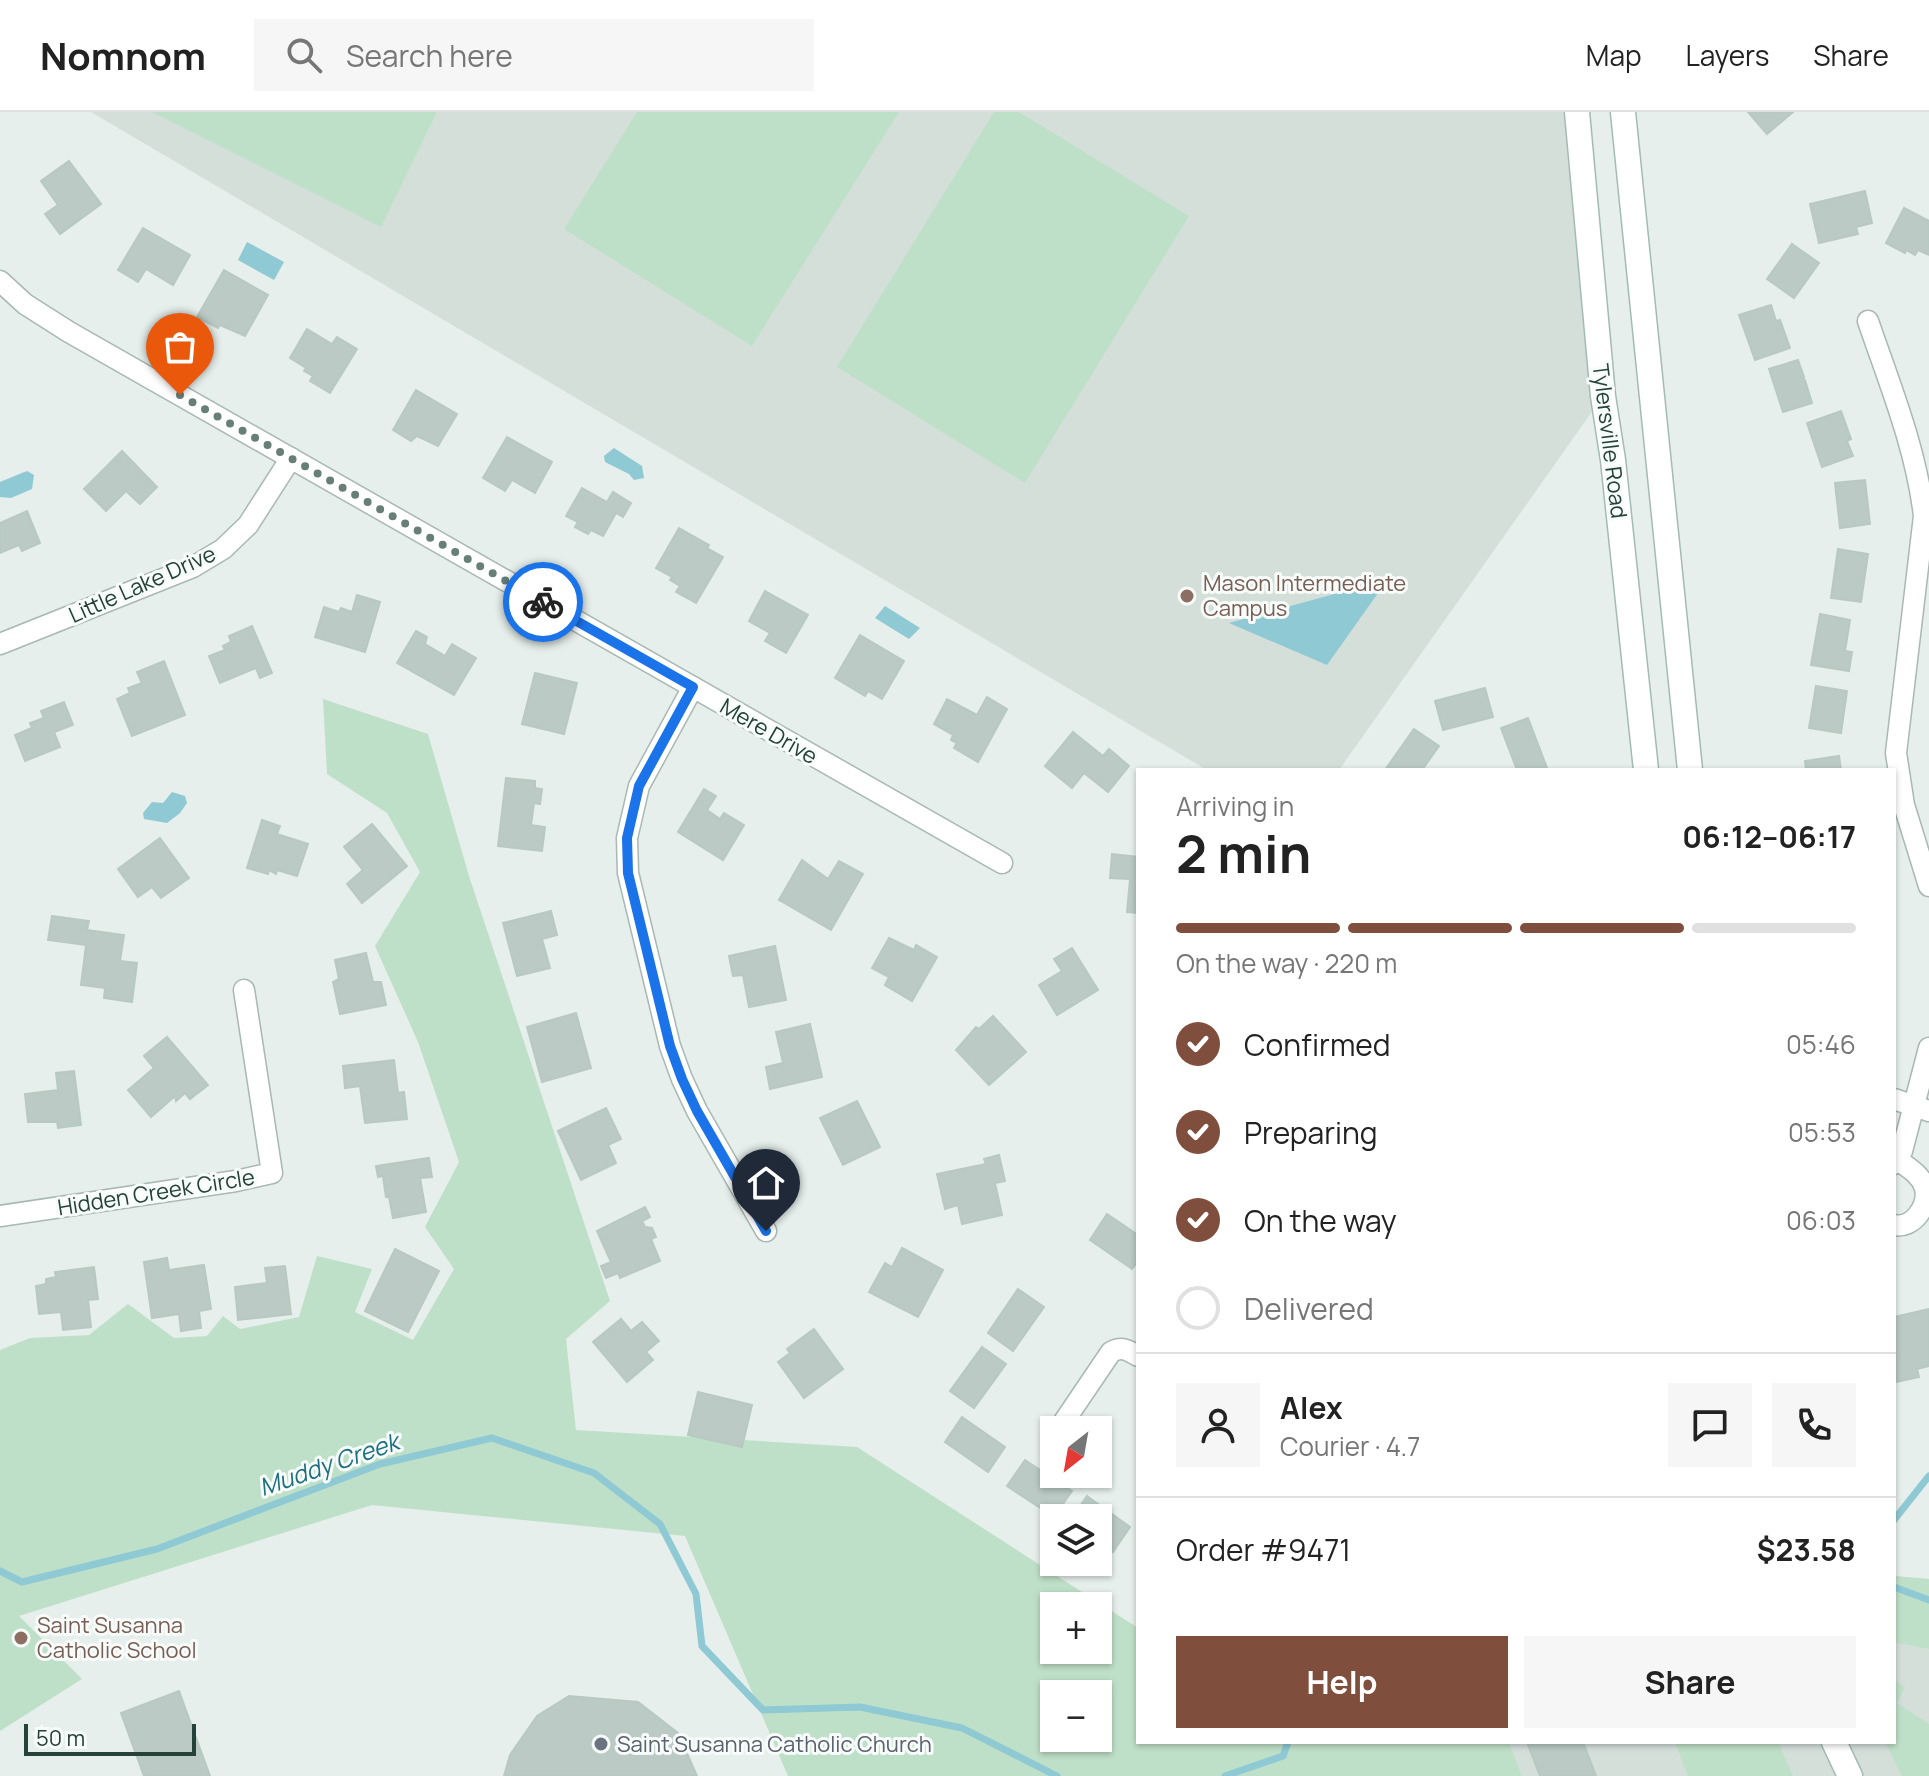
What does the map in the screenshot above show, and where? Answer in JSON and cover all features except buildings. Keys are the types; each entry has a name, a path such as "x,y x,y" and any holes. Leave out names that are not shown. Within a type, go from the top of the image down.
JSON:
{"main road":[{"name":"Tylersville Road","path":"1577,112 1603,396 1615,475 1646,768"},
{"name":"Tylersville Road","path":"1623,112 1690,768"},
{"path":"1835,1744 1850,1776"}],"street":[{"name":"Mere Drive","path":"0,281 25,304 69,332 1002,863"},
{"path":"1868,321 1907,434 1920,483 1924,516 1897,718 1896,753 1904,805 1927,873"},
{"name":"Little Lake Drive","path":"0,644 193,567 223,549 248,525 291,458"},
{"path":"693,687 639,786 627,838 628,873 666,1030 682,1079 766,1231"},
{"name":"Hidden Creek Circle","path":"0,1216 272,1173 244,990"},
{"path":"1896,1225 1916,1219 1926,1204 1925,1187 1916,1173 1896,1162 1922,1108 1929,1048"},
{"path":"1896,1100 1922,1108"},
{"path":"1068,1416 1111,1352 1118,1348 1136,1355"}],"shaded area":[{"name":"Mason Intermediate Campus","path":"91,112 1577,112 1603,396 1340,768 1204,768"},
{"path":"1896,1576 1929,1579 1929,1776 1522,1776 1510,1744 1896,1744"}],"green space":[{"path":"152,112 437,112 381,227"},
{"path":"637,112 899,112 752,346 564,229"},
{"path":"994,112 1019,112 1189,216 1025,483 837,367"},
{"path":"323,699 428,734 469,876 610,1301 566,1339 576,1430 857,1447 1040,1565 1040,1576 1057,1576 1082,1592 1040,1592 1040,1664 1112,1664 1112,1611 1136,1627 1136,1744 1510,1744 1522,1776 788,1776 685,1536 372,1505 19,1616 82,1679 0,1731 0,1350 30,1338 89,1335 128,1304 174,1338 207,1336 223,1316 240,1329 299,1317 317,1256 372,1269 355,1312 413,1340 454,1269 425,1227 459,1162 418,1042 375,946 420,872 387,813 327,774"},
{"path":"1896,1576 1929,1579 1929,1649 1896,1642"},
{"path":"1896,1681 1905,1687 1897,1703 1929,1724 1929,1776 1902,1776 1886,1744 1896,1744"},
{"path":"1676,1744 1779,1744 1793,1776 1688,1776"}],"water":[{"path":"247,242 284,262 274,280 238,260"},
{"path":"614,448 642,466 644,478 634,480 629,474 605,462 604,456"},
{"path":"27,471 34,475 32,489 11,498 0,497 0,482"},
{"path":"1388,579 1327,665 1229,623"},
{"path":"885,606 920,628 909,639 875,618"},
{"path":"172,792 185,796 187,803 180,813 167,823 144,819 143,813 152,802 163,803"}],"waterway":[{"name":"Muddy Creek","path":"0,1571 22,1582 157,1549 380,1464 492,1438 594,1473 660,1524 696,1594 702,1646 763,1710 860,1707 962,1728 1057,1776"},
{"name":"Muddy Creek","path":"1896,1517 1929,1476"},
{"name":"Muddy Creek","path":"1896,1588 1929,1600"},
{"name":"Muddy Creek","path":"1225,1776 1283,1756 1287,1744"}],"way so far":[{"path":"180,395 543,602"}],"place":[{"name":"Mason Intermediate Campus","path":"1187,596"},
{"name":"Saint Susanna Catholic School","path":"21,1638"},
{"name":"Saint Susanna Catholic Church","path":"601,1744"}],"route":[{"path":"543,602 693,687 654,754 633,803 627,838 628,873 634,908 670,1046 682,1079 766,1231"}]}
